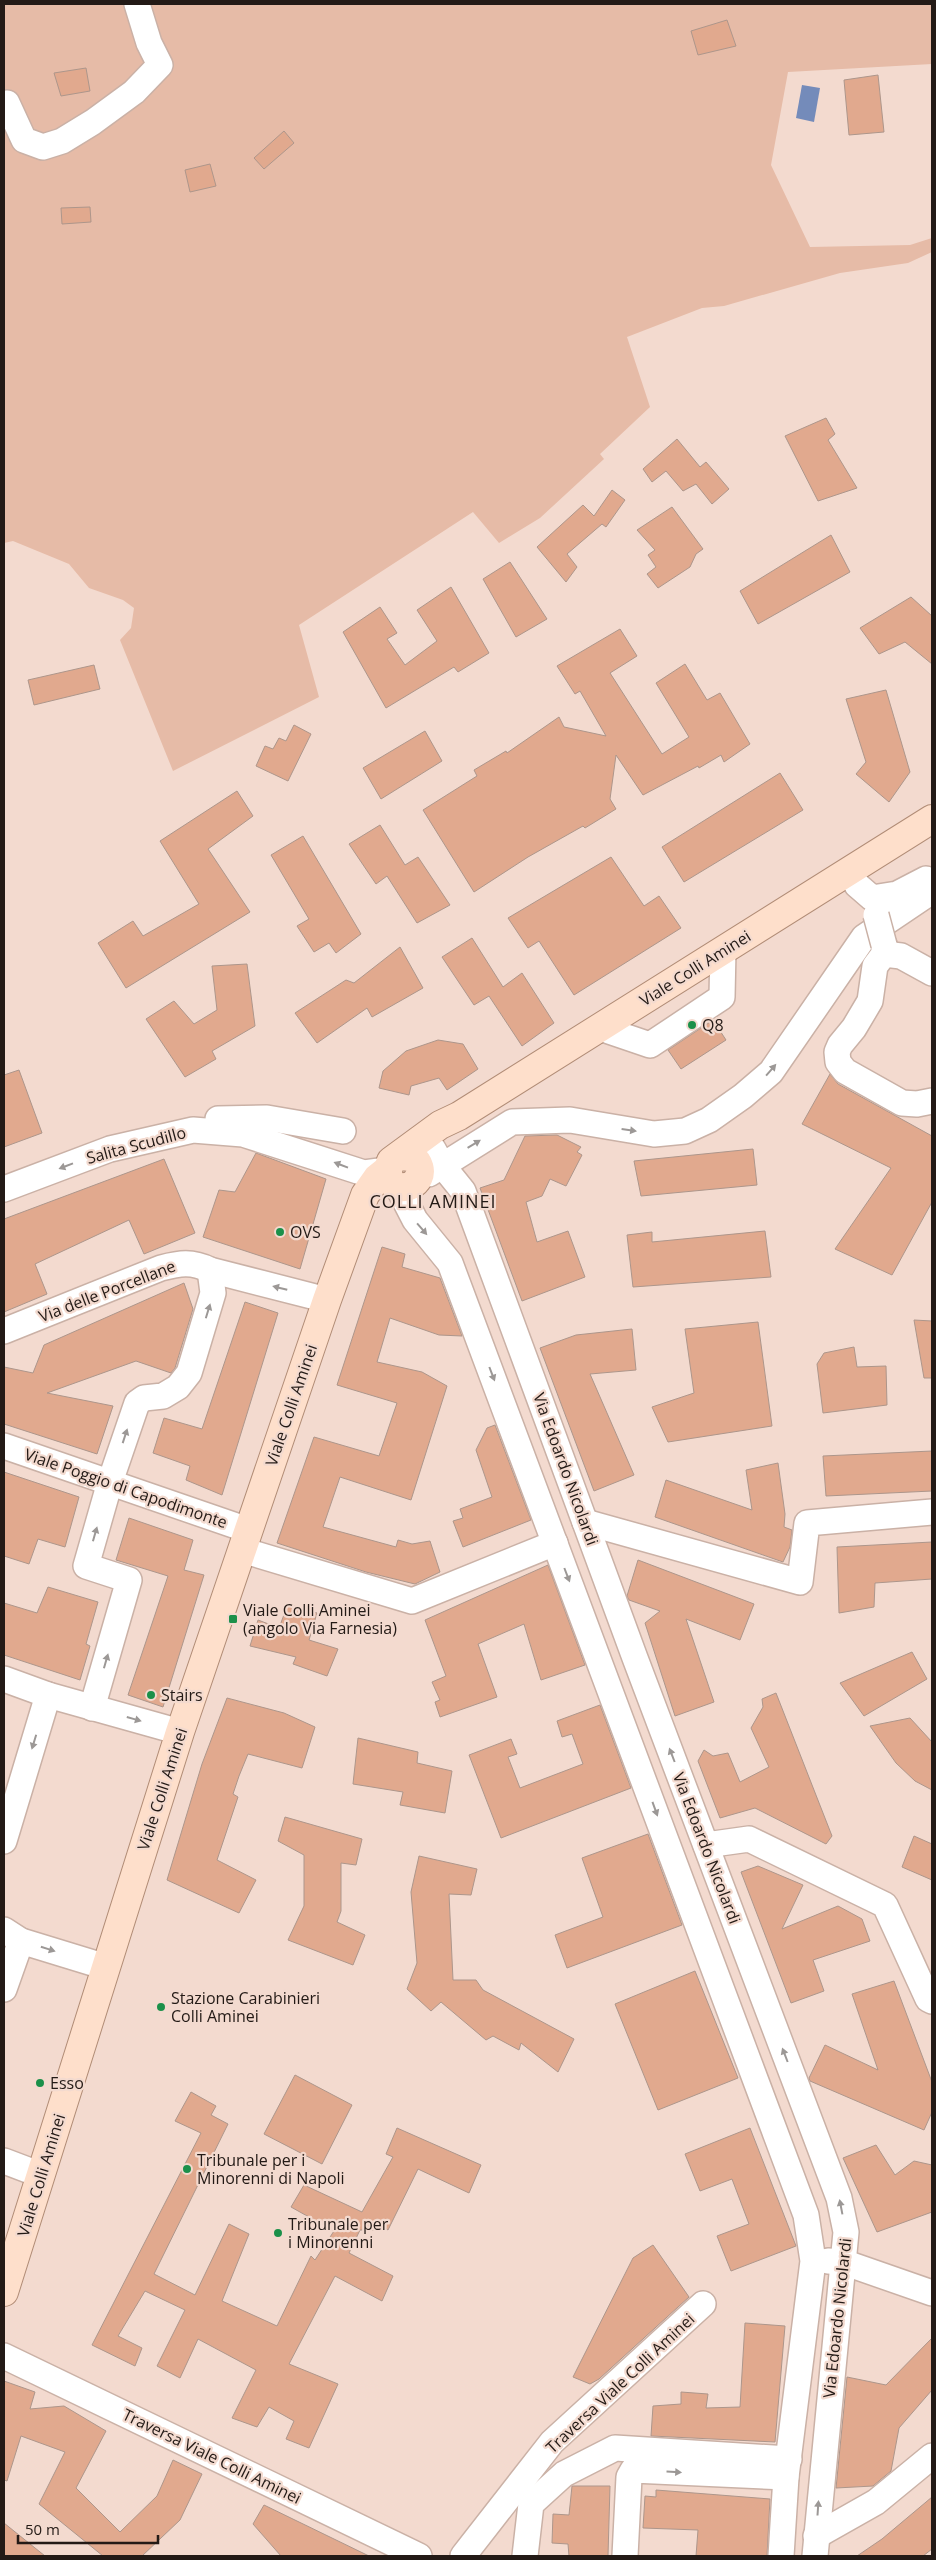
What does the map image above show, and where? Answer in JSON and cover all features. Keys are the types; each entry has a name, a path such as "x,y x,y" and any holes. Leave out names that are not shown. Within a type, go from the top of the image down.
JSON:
{"main road":[{"name":"Viale Colli Aminei","path":"4,2292 180,1732 327,1300 361,1204 370,1187 414,1168 440,1125 459,1116 932,819"}],"street":[{"path":"6,103 24,140 43,147 62,141 134,92 160,66 149,43 137,4"},
{"path":"848,871 874,906 884,949 875,966 870,1001 854,1028 840,1045 837,1052 838,1062 845,1071 885,1096 902,1103 917,1104 932,1101"},
{"path":"874,906 932,876"},
{"path":"414,1168 512,1122 522,1120 570,1120 654,1134 685,1131 709,1120 743,1096 771,1072 864,937 932,891"},
{"path":"884,949 932,973"},
{"path":"600,1028 650,1045 722,997 724,950"},
{"path":"194,1130 210,1119 267,1118 343,1131"},
{"name":"Salita Scudillo","path":"4,1190 110,1149 194,1130 243,1134 364,1173 414,1168"},
{"name":"Via Edoardo Nicolardi","path":"781,2556 787,2468 813,2261 806,2215 450,1263 415,1220 414,1168 463,1191 839,2198 846,2232 816,2546"},
{"name":"Via delle Porcellane","path":"4,1331 161,1268 184,1262 197,1263 210,1270 327,1300"},
{"path":"92,1708 129,1580 86,1566 110,1482 137,1403 144,1398 163,1396 178,1387 189,1373 213,1293 210,1270"},
{"name":"Viale Poggio di Capodimonte","path":"4,1446 110,1482 245,1540 412,1601 555,1543"},
{"path":"585,1522 800,1582 808,1523 932,1512"},
{"path":"4,1679 48,1696 180,1732"},
{"path":"4,1841 48,1696"},
{"path":"706,1845 749,1839 885,1905 928,1999 932,2001"},
{"path":"4,1989 12,1935 106,1967"},
{"path":"4,2161 41,2174"},
{"path":"813,2261 843,2262 932,2293"},
{"name":"Traversa Viale Colli Aminei","path":"463,2556 552,2442 703,2304"},
{"name":"Traversa Viale Colli Aminei","path":"4,2356 420,2556"},
{"path":"525,2556 531,2504 564,2474 615,2448 787,2468"},
{"path":"816,2546 876,2502 932,2456"},
{"path":"625,2556 629,2477 634,2470 787,2468"}],"shaded area":[{"path":"4,4 932,4 932,64 788,72 771,165 810,247 910,245 932,238 932,252 908,263 840,273 724,306 702,308 627,337 650,407 600,454 604,459 540,518 499,543 473,512 299,625 319,697 173,771 120,640 131,628 134,608 123,600 89,588 69,564 13,541 4,543"}],"water":[{"path":"802,85 820,88 814,122 796,118"}],"building":[{"path":"727,20 736,46 698,55 691,31"},
{"path":"86,68 90,91 61,96 54,73"},
{"path":"878,75 884,132 849,135 844,80"},
{"path":"284,131 294,143 264,169 254,158"},
{"path":"210,164 216,186 190,192 185,170"},
{"path":"90,207 91,222 62,224 61,208"},
{"path":"826,418 835,434 828,440 857,488 818,501 785,436"},
{"path":"677,439 700,467 706,462 729,489 712,504 696,484 683,491 666,471 652,482 643,469"},
{"path":"612,490 625,500 606,527 602,524 567,554 577,567 566,582 537,547 583,505 594,516"},
{"path":"672,507 703,549 696,554 690,567 658,588 647,574 656,567 648,555 655,550 637,530"},
{"path":"831,535 850,572 758,624 740,591"},
{"path":"510,562 547,619 516,637 483,579"},
{"path":"451,587 489,653 458,672 454,667 386,708 343,632 380,607 397,633 387,639 405,665 437,641 417,610"},
{"path":"911,597 932,616 932,664 905,642 879,654 860,628"},
{"path":"620,629 637,656 610,673 662,754 689,737 656,683 685,664 707,700 720,693 750,744 724,762 721,755 699,768 698,766 643,795 616,755 610,799 616,809 585,828 583,826 528,857 474,892 423,810 477,776 474,770 506,751 507,753 559,717 564,727 606,736 580,691 575,694 557,666"},
{"path":"94,665 100,689 34,705 28,680"},
{"path":"886,690 910,772 889,802 856,774 866,762 846,699"},
{"path":"294,725 311,734 288,781 256,766 265,746 273,749 279,738 286,741"},
{"path":"425,731 442,761 381,799 363,768"},
{"path":"780,773 803,810 684,882 662,847"},
{"path":"237,791 253,816 208,849 250,912 126,988 98,943 133,921 143,936 199,904 160,841"},
{"path":"380,825 405,865 418,857 450,905 417,923 387,876 376,884 349,844"},
{"path":"303,836 361,934 336,953 329,943 314,952 297,926 309,919 271,855"},
{"path":"611,857 644,906 659,896 681,928 574,995 539,941 528,948 508,918"},
{"path":"472,938 503,987 522,973 554,1023 522,1046 489,996 474,1005 442,957"},
{"path":"400,947 423,988 372,1017 367,1008 317,1043 295,1013 346,980 354,983"},
{"path":"247,964 255,1026 212,1051 216,1059 185,1077 146,1019 174,1001 194,1024 217,1010 212,966"},
{"path":"713,1020 726,1040 681,1069 668,1050"},
{"path":"438,1040 463,1044 478,1069 447,1090 439,1078 411,1086 409,1095 379,1088 383,1071 406,1051"},
{"path":"19,1070 42,1133 4,1147 4,1075"},
{"path":"830,1074 838,1084 932,1136 932,1202 892,1275 835,1249 891,1168 802,1124"},
{"path":"557,1135 581,1147 577,1152 582,1155 566,1186 550,1179 542,1196 526,1202 537,1242 568,1231 585,1277 522,1301 480,1188 504,1180 525,1136"},
{"path":"753,1149 757,1185 641,1196 634,1161"},
{"path":"256,1153 326,1179 300,1269 203,1237 219,1190 235,1192"},
{"path":"164,1159 195,1233 144,1254 129,1220 35,1264 47,1294 4,1312 4,1219"},
{"path":"765,1231 771,1277 633,1287 627,1235 652,1232 652,1242"},
{"path":"382,1247 405,1254 402,1267 440,1278 462,1336 439,1335 390,1318 377,1362 422,1372 447,1386 411,1500 340,1477 323,1527 396,1547 398,1540 412,1544 430,1541 440,1572 415,1584 366,1572 277,1543 314,1437 379,1456 397,1403 337,1385"},
{"path":"184,1283 193,1309 175,1368 171,1373 136,1361 47,1393 113,1406 97,1454 4,1424 4,1367 33,1373 44,1345"},
{"path":"245,1302 278,1313 222,1495 186,1480 190,1466 153,1453 164,1418 202,1429"},
{"path":"914,1320 932,1321 932,1378 924,1378"},
{"path":"758,1322 772,1426 668,1442 652,1407 694,1393 685,1329"},
{"path":"632,1329 636,1370 590,1374 634,1475 594,1491 540,1348 576,1335"},
{"path":"854,1347 857,1367 886,1366 887,1405 823,1413 817,1364 824,1353"},
{"path":"495,1425 531,1520 463,1547 453,1521 463,1518 460,1509 492,1497 476,1450 487,1428"},
{"path":"932,1451 932,1491 826,1496 823,1456"},
{"path":"778,1463 785,1514 784,1527 792,1530 790,1547 783,1562 655,1517 666,1480 752,1510 746,1470"},
{"path":"4,1472 79,1497 65,1547 38,1539 29,1564 4,1556"},
{"path":"129,1518 193,1540 184,1570 204,1575 163,1707 128,1695 168,1576 116,1560"},
{"path":"932,1542 932,1579 875,1583 874,1607 839,1613 837,1547"},
{"path":"638,1560 754,1604 740,1640 686,1619 714,1702 675,1716 645,1623 660,1611 629,1600 627,1596"},
{"path":"548,1565 585,1665 541,1680 524,1624 478,1644 497,1697 440,1717 435,1702 440,1700 432,1682 446,1676 425,1620"},
{"path":"48,1587 98,1602 86,1644 90,1646 80,1680 4,1655 4,1603 37,1613"},
{"path":"288,1604 317,1613 309,1640 338,1649 327,1676 293,1664 296,1657 250,1646 258,1620 279,1628"},
{"path":"912,1652 927,1679 864,1716 840,1683"},
{"path":"776,1693 832,1836 826,1844 755,1808 720,1818 698,1761 704,1750 713,1756 728,1753 740,1782 769,1767 751,1728 763,1707 762,1699"},
{"path":"227,1698 284,1713 315,1727 302,1768 248,1754 239,1776 233,1794 238,1797 217,1860 256,1880 239,1913 167,1880 202,1764"},
{"path":"600,1705 631,1788 501,1838 469,1755 511,1739 517,1754 508,1757 520,1788 583,1764 572,1734 562,1737 557,1721"},
{"path":"910,1718 932,1742 932,1790 915,1781 896,1763 870,1726"},
{"path":"358,1738 418,1752 417,1763 452,1771 445,1813 400,1805 403,1792 353,1784"},
{"path":"285,1817 362,1839 356,1865 341,1863 341,1911 337,1922 365,1935 353,1965 288,1940 304,1906 304,1855 278,1841"},
{"path":"648,1834 682,1925 567,1968 555,1935 603,1917 582,1858"},
{"path":"914,1836 932,1844 932,1880 902,1867"},
{"path":"419,1856 477,1869 471,1895 449,1894 453,1980 476,1980 483,1990 574,2039 558,2072 521,2043 519,2050 493,2036 486,2040 441,2002 431,2011 407,1989 417,1963 411,1892"},
{"path":"758,1866 803,1885 782,1929 838,1906 862,1919 870,1941 813,1960 824,1991 791,2003 741,1872"},
{"path":"695,1971 738,2078 658,2110 615,2004"},
{"path":"894,1981 932,2082 932,2112 924,2130 810,2081 809,2078 825,2045 878,2070 852,1994"},
{"path":"295,2075 352,2105 322,2164 264,2134"},
{"path":"191,2092 216,2106 211,2115 228,2124 154,2274 195,2295 229,2224 249,2234 222,2301 277,2326 311,2256 315,2260 334,2231 291,2207 304,2185 362,2212 393,2157 386,2154 397,2128 481,2165 469,2193 418,2169 388,2230 376,2222 374,2230 360,2230 349,2253 393,2276 382,2301 335,2276 289,2364 338,2384 309,2448 286,2439 294,2421 269,2407 257,2427 232,2418 256,2370 198,2339 180,2378 157,2366 185,2310 145,2291 118,2336 142,2348 135,2366 92,2345 201,2133 175,2121"},
{"path":"750,2128 796,2246 731,2271 717,2236 749,2224 732,2179 700,2191 685,2154"},
{"path":"876,2145 895,2175 914,2161 932,2165 932,2212 877,2232 843,2158"},
{"path":"653,2245 689,2297 599,2379 590,2384 573,2377 633,2258"},
{"path":"745,2323 785,2326 775,2442 651,2436 653,2406 681,2404 681,2392 708,2394 706,2408 740,2407"},
{"path":"932,2338 932,2390 899,2428 891,2471 873,2486 836,2488 847,2377 886,2385"},
{"path":"4,2381 35,2392 30,2409 64,2406 106,2431 76,2488 120,2532 157,2496 173,2460 202,2474 180,2520 142,2556 103,2556 39,2504 65,2452 21,2436 7,2481 4,2480"},
{"path":"572,2486 610,2486 608,2556 569,2556 568,2544 552,2543 553,2514 569,2515"},
{"path":"656,2490 770,2499 767,2556 696,2556 698,2530 643,2528 645,2496 656,2497"},
{"path":"932,2497 932,2549 923,2556 857,2556 882,2539"},
{"path":"264,2505 369,2556 281,2556 253,2524"},
{"path":"4,2523 45,2556 4,2556"}],"place":[{"name":"Q8","path":"692,1025"},
{"name":"OVS","path":"280,1232"},
{"name":"Viale Colli Aminei (angolo Via Farnesia)","path":"233,1619"},
{"name":"Stairs","path":"151,1695"},
{"name":"Stazione Carabinieri Colli Aminei","path":"161,2007"},
{"name":"Esso","path":"40,2083"},
{"name":"Tribunale per i Minorenni di Napoli","path":"187,2169"},
{"name":"Tribunale per i Minorenni","path":"278,2233"}],"district":[{"name":"COLLI AMINEI","path":"433,1201"}]}
